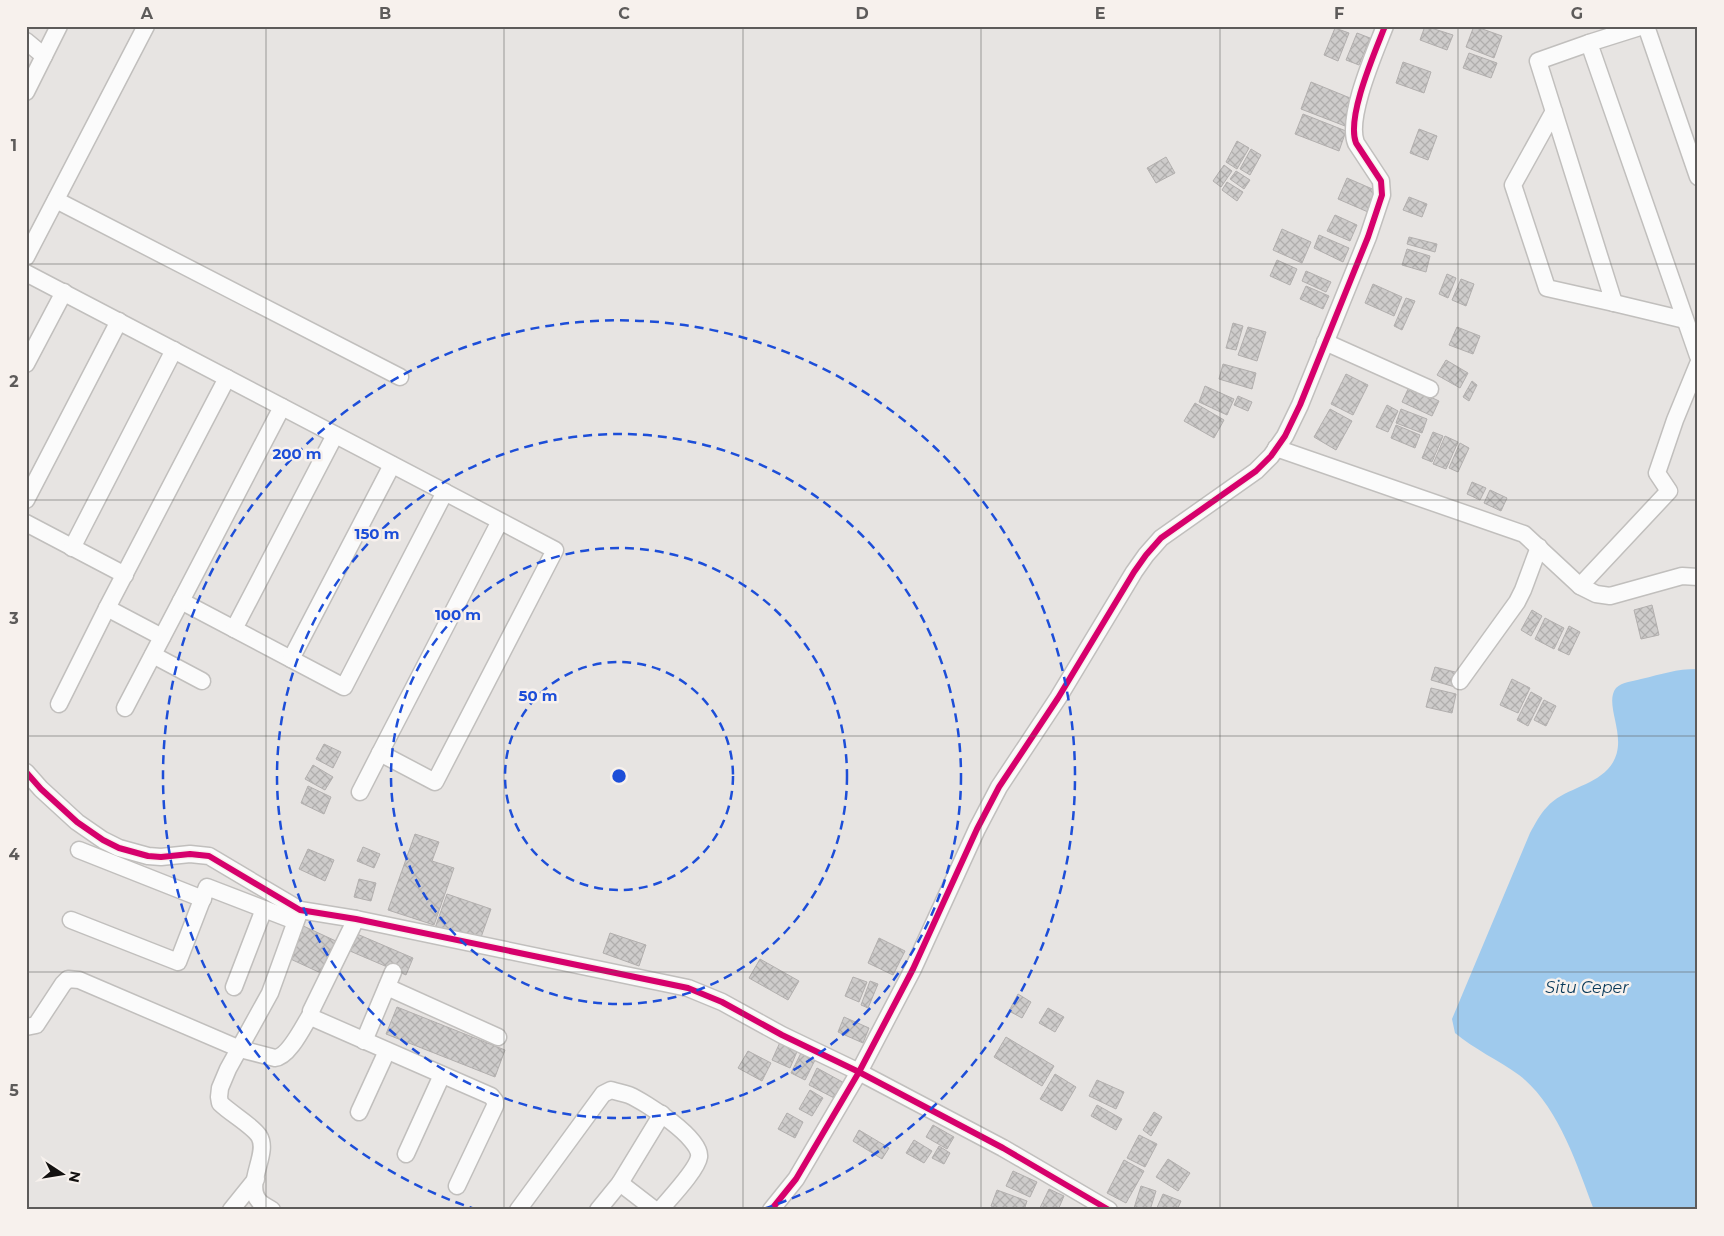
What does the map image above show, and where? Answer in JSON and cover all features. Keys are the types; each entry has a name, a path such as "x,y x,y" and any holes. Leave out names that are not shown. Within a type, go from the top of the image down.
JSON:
{"street":[{"path":"26,92 59,26"},
{"path":"26,257 146,26"},
{"path":"771,1210 796,1179 859,1072 912,969 977,829 999,787 1058,698 1134,572 1161,538 1256,471 1285,436 1368,237 1382,195 1381,181 1356,143 1354,127 1361,91 1385,26"},
{"path":"1614,303 1538,61 1644,26 1698,177"},
{"path":"26,41 44,56"},
{"path":"1589,43 1698,356"},
{"path":"1554,111 1513,184 1547,288 1685,320"},
{"path":"56,200 400,378"},
{"path":"26,273 555,550 435,782 380,753"},
{"path":"26,364 64,292"},
{"path":"26,500 119,321"},
{"path":"1325,342 1430,389"},
{"path":"72,548 174,350"},
{"path":"1580,586 1669,491 1657,473 1675,420 1698,364"},
{"path":"59,704 227,378"},
{"path":"125,708 282,407"},
{"path":"234,629 335,435"},
{"path":"1276,448 1511,528 1524,534 1580,586 1596,594 1610,596 1682,576 1698,577"},
{"path":"292,659 392,465"},
{"path":"181,601 344,687 446,492"},
{"path":"360,792 500,521"},
{"path":"26,524 125,575"},
{"path":"1460,681 1516,602 1523,590 1539,547"},
{"path":"107,608 162,637"},
{"path":"152,655 202,682"},
{"path":"26,772 77,822 103,840 119,848 148,856 161,857 190,854 209,856 297,916"},
{"path":"79,850 203,898"},
{"path":"71,920 178,962 207,887 264,909 297,916 356,919 688,988 722,1002 782,1036 859,1072 1003,1148 1107,1209"},
{"path":"234,987 264,909"},
{"path":"272,1210 259,1202 256,1194 256,1179 262,1146 260,1137 220,1103 219,1097 220,1088 228,1069 270,993 297,916"},
{"path":"26,1027 36,1025 68,979 73,979 240,1049 280,1058 287,1052 311,1014 356,919"},
{"path":"364,1041 390,980 498,1037"},
{"path":"311,1014 313,1018 491,1096 495,1106 457,1186"},
{"path":"359,1112 387,1051"},
{"path":"406,1154 442,1075"},
{"path":"518,1210 603,1094 610,1090 629,1095 662,1114 684,1132 697,1149 699,1156 696,1165 660,1210"},
{"path":"598,1210 620,1183 662,1114"},
{"path":"231,1210 256,1179"},
{"path":"620,1183 655,1210"}],"water":[{"name":"Situ Ceper","path":"1698,669 1698,1210 1594,1210 1565,1137 1545,1102 1519,1075 1455,1033 1452,1019 1530,833 1538,819 1554,801 1594,780 1608,769 1615,759 1618,736 1612,704 1616,688 1621,684 1669,672"}],"building":[{"path":"1425,26 1453,35 1447,50 1420,40"},
{"path":"1474,26 1502,36 1494,58 1466,47"},
{"path":"1335,28 1349,33 1338,61 1324,55"},
{"path":"1357,33 1370,38 1359,65 1346,60"},
{"path":"1469,53 1497,63 1491,78 1463,68"},
{"path":"1403,62 1431,72 1424,93 1396,83"},
{"path":"1311,82 1355,100 1345,126 1301,109"},
{"path":"1303,114 1346,131 1339,151 1295,134"},
{"path":"1419,129 1437,136 1428,160 1410,153"},
{"path":"1237,141 1249,148 1237,169 1226,162"},
{"path":"1251,149 1261,155 1250,175 1240,169"},
{"path":"1166,157 1175,173 1156,183 1147,168"},
{"path":"1224,165 1232,171 1221,187 1213,181"},
{"path":"1236,171 1250,180 1244,189 1230,179"},
{"path":"1347,178 1377,191 1368,212 1338,199"},
{"path":"1227,182 1243,192 1237,201 1222,190"},
{"path":"1409,197 1427,204 1422,217 1403,210"},
{"path":"1335,215 1357,225 1350,241 1327,231"},
{"path":"1282,229 1311,242 1302,263 1273,250"},
{"path":"1319,235 1349,248 1343,262 1314,248"},
{"path":"1409,237 1437,244 1435,252 1407,244"},
{"path":"1407,249 1430,256 1426,272 1402,265"},
{"path":"1277,260 1297,269 1290,285 1270,276"},
{"path":"1306,271 1331,282 1326,292 1302,281"},
{"path":"1447,274 1456,278 1448,298 1439,294"},
{"path":"1461,279 1474,284 1466,306 1452,300"},
{"path":"1373,284 1402,297 1394,316 1365,303"},
{"path":"1306,286 1329,296 1323,309 1300,299"},
{"path":"1406,298 1415,301 1402,330 1394,326"},
{"path":"1233,323 1243,326 1236,350 1226,348"},
{"path":"1248,327 1266,332 1257,361 1238,355"},
{"path":"1457,327 1480,336 1473,354 1449,345"},
{"path":"1446,360 1468,373 1460,388 1437,375"},
{"path":"1223,364 1256,373 1252,389 1219,379"},
{"path":"1346,374 1368,385 1353,415 1331,404"},
{"path":"1472,381 1477,385 1469,401 1463,397"},
{"path":"1205,386 1234,399 1227,415 1199,402"},
{"path":"1409,387 1439,401 1432,416 1402,402"},
{"path":"1238,396 1252,402 1248,411 1234,405"},
{"path":"1195,403 1224,420 1214,438 1184,421"},
{"path":"1387,405 1398,411 1388,432 1376,427"},
{"path":"1330,409 1352,421 1336,450 1314,437"},
{"path":"1401,409 1427,419 1422,433 1396,423"},
{"path":"1396,425 1420,435 1415,448 1391,438"},
{"path":"1433,432 1443,436 1432,462 1422,458"},
{"path":"1445,436 1458,442 1446,469 1433,464"},
{"path":"1460,443 1469,448 1458,472 1449,468"},
{"path":"1472,482 1486,488 1480,500 1467,494"},
{"path":"1490,490 1507,498 1501,511 1484,503"},
{"path":"1652,605 1659,635 1641,639 1634,610"},
{"path":"1532,610 1542,616 1531,636 1521,630"},
{"path":"1545,618 1564,628 1554,649 1535,639"},
{"path":"1569,626 1580,632 1569,655 1558,650"},
{"path":"1435,667 1459,673 1455,687 1431,680"},
{"path":"1512,679 1530,688 1518,713 1500,705"},
{"path":"1431,688 1456,694 1452,713 1426,707"},
{"path":"1531,692 1542,698 1528,726 1517,720"},
{"path":"1544,700 1556,706 1546,726 1534,720"},
{"path":"324,744 341,752 333,768 316,759"},
{"path":"313,765 333,777 325,790 305,779"},
{"path":"308,786 331,797 324,814 301,803"},
{"path":"415,834 439,842 432,861 454,868 434,925 388,910"},
{"path":"363,847 380,854 374,868 357,861"},
{"path":"308,849 334,860 325,881 299,869"},
{"path":"359,879 376,883 371,901 354,897"},
{"path":"447,894 491,909 479,943 435,928"},
{"path":"299,924 338,942 323,974 284,956"},
{"path":"610,933 646,945 639,966 603,953"},
{"path":"357,934 413,958 406,975 350,951"},
{"path":"879,938 905,951 893,975 868,963"},
{"path":"760,959 799,981 788,1000 749,978"},
{"path":"853,977 867,982 859,1002 845,996"},
{"path":"870,981 878,984 868,1008 861,1005"},
{"path":"1018,994 1031,1002 1022,1018 1009,1011"},
{"path":"397,1007 505,1050 495,1077 386,1034"},
{"path":"1048,1008 1064,1017 1055,1032 1039,1023"},
{"path":"844,1017 869,1028 863,1043 838,1032"},
{"path":"1006,1037 1054,1066 1042,1086 994,1057"},
{"path":"781,1040 799,1047 790,1068 772,1060"},
{"path":"803,1049 817,1056 805,1080 791,1073"},
{"path":"748,1051 771,1063 762,1081 738,1068"},
{"path":"817,1068 848,1085 840,1101 809,1085"},
{"path":"1055,1074 1076,1087 1062,1111 1040,1099"},
{"path":"1097,1080 1124,1092 1116,1109 1089,1096"},
{"path":"810,1090 823,1098 812,1116 799,1109"},
{"path":"1097,1105 1122,1119 1116,1130 1091,1116"},
{"path":"1154,1112 1162,1117 1151,1136 1143,1130"},
{"path":"787,1113 803,1122 795,1138 778,1129"},
{"path":"933,1125 954,1137 947,1149 926,1137"},
{"path":"859,1130 889,1148 882,1159 853,1141"},
{"path":"1139,1135 1157,1144 1145,1167 1127,1158"},
{"path":"914,1140 932,1151 924,1163 906,1153"},
{"path":"939,1146 950,1153 944,1164 932,1158"},
{"path":"1168,1159 1190,1173 1178,1191 1156,1177"},
{"path":"1124,1160 1144,1171 1126,1203 1107,1193"},
{"path":"1013,1171 1037,1182 1030,1197 1006,1186"},
{"path":"1141,1186 1156,1191 1150,1210 1134,1208"},
{"path":"1049,1189 1064,1196 1058,1210 1039,1210"},
{"path":"997,1190 1027,1201 1024,1210 999,1210 991,1206"},
{"path":"1163,1194 1181,1201 1177,1210 1156,1210"}],"cycle path":[{"path":"771,1210 796,1179 859,1072 913,969 977,829 999,787 1058,698 1134,572 1161,538 1256,471 1271,456 1285,436 1300,405 1368,237 1382,195 1381,181 1356,143 1354,132 1358,101 1385,26"},
{"path":"26,772 41,789 77,822 103,840 119,848 148,856 161,857 190,854 209,856 300,910 356,919 688,988 722,1002 782,1035 859,1072 1003,1148 1109,1210"}]}
